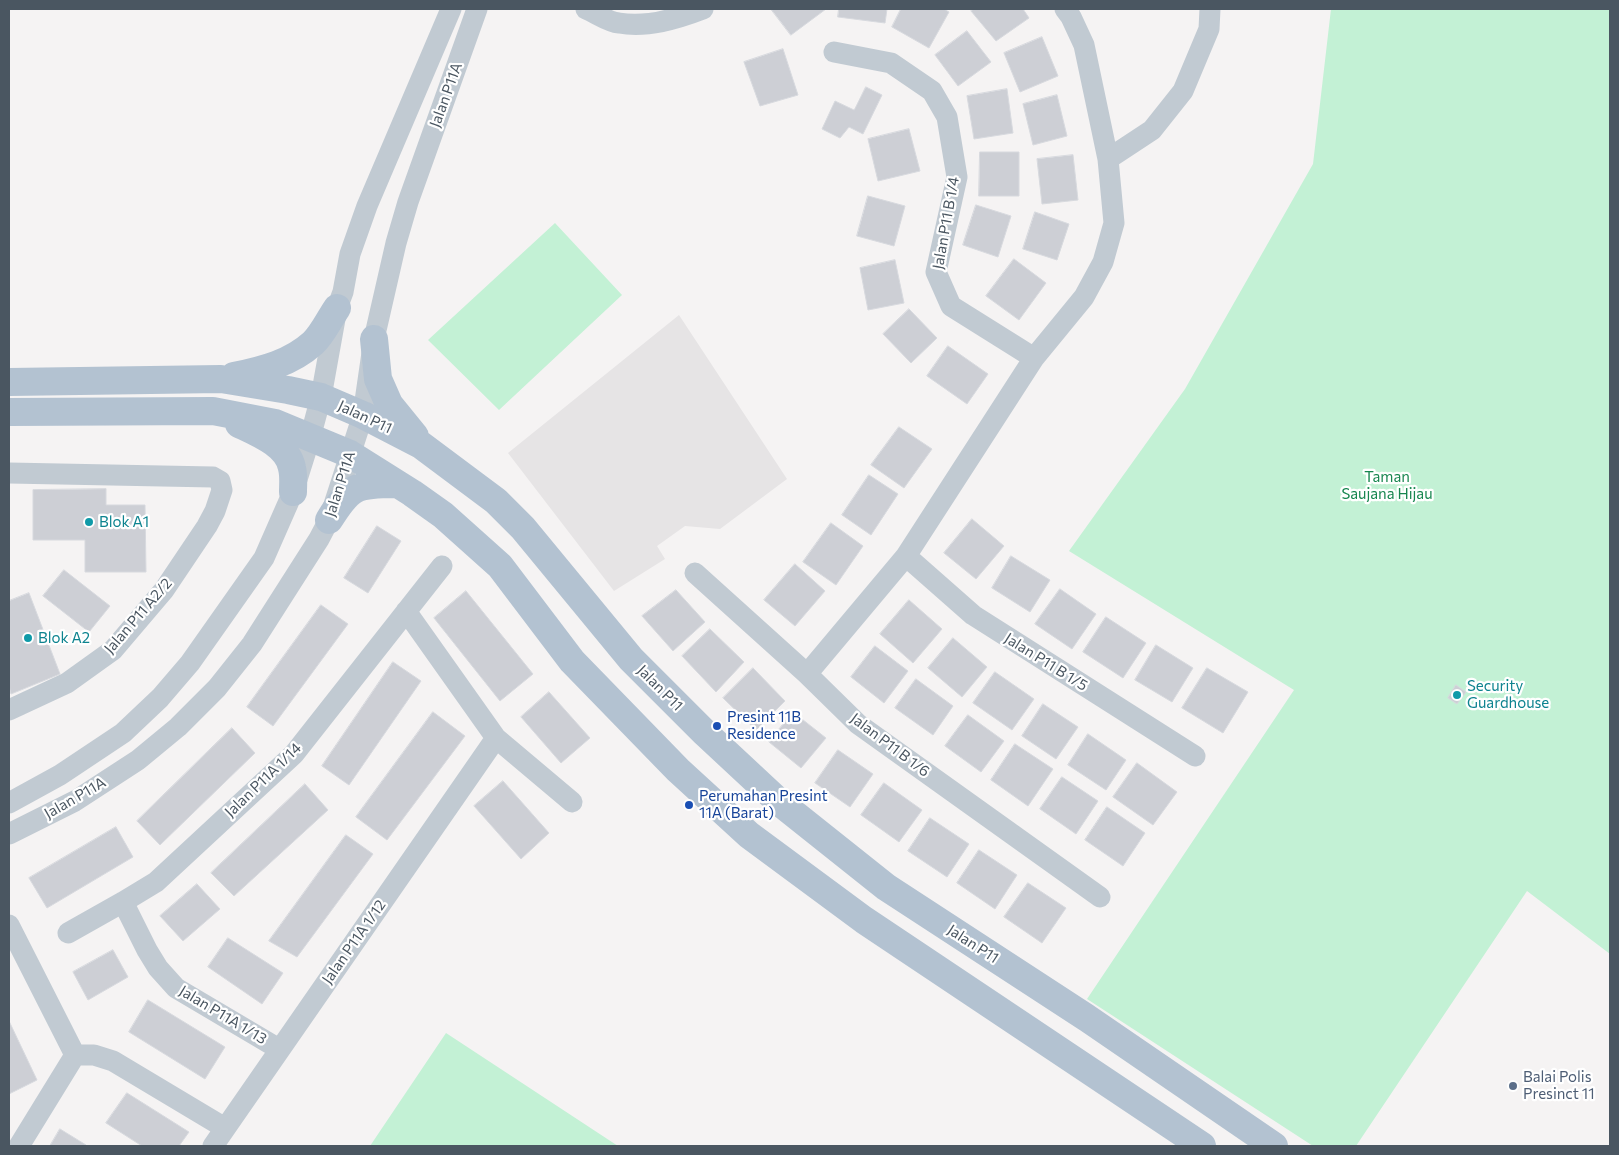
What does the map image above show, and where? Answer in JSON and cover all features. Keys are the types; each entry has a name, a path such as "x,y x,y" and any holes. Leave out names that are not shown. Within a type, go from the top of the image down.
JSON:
{"main road":[{"path":"221,379 261,371 288,361 314,343 337,308"},
{"path":"374,340 378,379 388,404 421,445"},
{"name":"Jalan P11","path":"9,382 221,379 288,390 321,398 363,415 421,445 496,501 523,528 631,659 705,733 778,801 886,887 1088,1018 1274,1146"},
{"path":"213,411 261,434 283,451 292,467 294,492"},
{"path":"9,412 213,411 275,423 350,454 443,515 500,566 572,660 678,770 749,835 864,920 1202,1146"},
{"path":"329,520 352,489 368,484 395,484"}],"street":[{"name":"Jalan P11A","path":"9,803 60,775 123,733 160,698 190,664 264,558 294,492 310,438 321,398 337,308 350,254 366,206 451,9"},
{"name":"Jalan P11A","path":"9,834 74,801 138,760 178,727 217,688 252,644 320,539 329,520 363,415 374,340 396,243 408,202 477,9"},
{"path":"586,9 617,23 643,24 679,19 703,9"},
{"path":"807,674 906,556 1034,358 1084,298 1103,262 1114,223 1108,159 1084,45 1071,17 1065,9"},
{"path":"1108,159 1152,130 1182,91 1209,29 1210,9"},
{"name":"Jalan P11 B 1/4","path":"834,52 891,63 932,91 947,117 957,177 936,272 951,306 1034,358"},
{"name":"Jalan P11 A2/2","path":"9,472 214,477 220,481 222,490 215,511 207,526 164,590 113,650 67,683 9,710"},
{"name":"Jalan P11 B 1/5","path":"906,556 973,615 1195,756"},
{"name":"Jalan P11A 1/14","path":"68,933 156,882 294,754 442,566"},
{"name":"Jalan P11 B 1/6","path":"695,573 807,674 858,724 1100,897"},
{"path":"406,611 496,738 572,802"},
{"name":"Jalan P11A 1/12","path":"213,1146 496,738"},
{"name":"Jalan P11A 1/13","path":"123,902 158,968 176,988 279,1049"},
{"path":"9,925 75,1055"},
{"path":"75,1055 94,1055 113,1061 225,1128"},
{"path":"19,1146 75,1055"}],"shaded area":[{"path":"679,315 787,479 720,529 685,526 657,546 665,559 614,591 508,453"}],"green space":[{"name":"Taman Saujana Hijau","path":"1331,9 1610,9 1610,954 1527,891 1356,1146 1313,1146 1087,999 1294,690 1069,551 1185,389 1313,164"},
{"path":"555,223 622,295 499,410 428,340"},
{"path":"446,1033 618,1146 370,1146"}],"building":[{"path":"771,9 826,9 791,35"},
{"path":"839,9 887,9 885,23 838,17"},
{"path":"901,9 944,9 949,12 929,48 892,27"},
{"path":"974,9 1023,9 1029,18 996,41 971,11"},
{"path":"967,31 991,62 958,86 935,55"},
{"path":"1042,37 1058,76 1020,92 1004,53"},
{"path":"783,49 798,95 760,106 744,62"},
{"path":"866,87 882,95 863,134 849,127 840,138 822,129 835,101 854,110"},
{"path":"1007,89 1013,133 974,139 967,96"},
{"path":"1057,95 1067,136 1033,145 1023,104"},
{"path":"909,129 920,171 878,181 868,139"},
{"path":"980,152 1019,152 1019,196 979,196"},
{"path":"1073,155 1078,200 1042,204 1037,159"},
{"path":"868,196 905,206 894,246 857,236"},
{"path":"976,205 1011,216 998,257 963,245"},
{"path":"1035,212 1069,224 1057,260 1023,249"},
{"path":"1014,259 1046,283 1019,320 986,296"},
{"path":"895,260 904,303 868,310 860,268"},
{"path":"909,309 937,338 911,363 883,334"},
{"path":"948,346 988,374 967,404 927,376"},
{"path":"899,427 932,449 904,488 871,465"},
{"path":"869,475 898,494 871,535 842,515"},
{"name":"Blok A1","path":"106,489 106,505 145,505 146,572 85,572 85,540 33,540 33,490"},
{"path":"972,519 1004,546 976,579 944,553"},
{"path":"831,523 863,546 836,585 803,562"},
{"path":"377,526 401,541 368,593 344,578"},
{"path":"1011,556 1050,580 1030,612 992,588"},
{"path":"795,564 825,591 795,626 764,600"},
{"path":"64,570 110,606 89,632 43,596"},
{"path":"1060,589 1096,614 1072,649 1035,624"},
{"path":"676,590 705,622 673,651 642,616"},
{"path":"466,591 533,674 500,701 434,618"},
{"name":"Blok A2","path":"29,593 60,674 11,694 9,686 9,601"},
{"path":"909,600 942,629 913,663 880,634"},
{"path":"321,605 348,624 273,726 247,707"},
{"path":"1106,617 1146,643 1123,678 1083,652"},
{"path":"710,629 744,662 716,692 682,656"},
{"path":"953,638 987,667 962,697 928,668"},
{"path":"1156,645 1193,668 1172,702 1135,680"},
{"path":"875,646 908,671 884,703 851,677"},
{"path":"393,662 421,681 349,785 322,766"},
{"path":"753,668 785,701 756,730 723,698"},
{"path":"1207,668 1248,692 1223,733 1182,708"},
{"path":"995,672 1034,699 1012,730 973,703"},
{"path":"916,679 953,706 933,735 895,708"},
{"name":"Security Guardhouse","path":"1456,685 1466,692 1457,704 1448,698"},
{"path":"549,692 590,738 561,763 521,717"},
{"path":"1043,704 1078,727 1056,759 1022,736"},
{"path":"433,712 465,736 387,840 356,817"},
{"path":"793,712 826,738 801,768 769,742"},
{"path":"968,715 1004,741 981,772 945,746"},
{"path":"232,728 255,753 160,845 137,821"},
{"path":"1088,734 1126,760 1106,790 1068,765"},
{"path":"1015,744 1053,769 1028,806 991,780"},
{"path":"838,750 873,774 850,807 815,783"},
{"path":"1137,763 1177,792 1153,825 1113,797"},
{"path":"1062,777 1098,801 1076,834 1040,809"},
{"path":"503,781 549,833 521,859 474,806"},
{"path":"884,783 922,810 899,842 861,815"},
{"path":"305,784 328,810 234,896 211,873"},
{"path":"1107,807 1145,833 1123,866 1085,840"},
{"path":"930,818 969,844 947,877 908,851"},
{"path":"116,827 133,857 47,908 29,878"},
{"path":"346,835 373,854 297,957 269,941"},
{"path":"979,850 1017,875 995,909 957,883"},
{"path":"1028,883 1066,908 1042,943 1004,917"},
{"path":"197,884 220,909 183,941 160,916"},
{"path":"228,938 283,973 262,1004 208,967"},
{"path":"113,950 128,977 88,1000 73,972"},
{"path":"148,1000 225,1047 205,1079 129,1032"},
{"path":"9,1021 37,1080 9,1094"},
{"path":"127,1093 189,1132 179,1146 142,1146 106,1123"},
{"path":"60,1129 86,1145 50,1146"}],"place":[{"name":"Blok A1","path":"89,522"},
{"name":"Blok A2","path":"28,638"},
{"name":"Security Guardhouse","path":"1457,695"},
{"name":"Presint 11B Residence","path":"717,726"},
{"name":"Perumahan Presint 11A (Barat)","path":"689,805"},
{"name":"Balai Polis Presinct 11","path":"1513,1086"}]}
